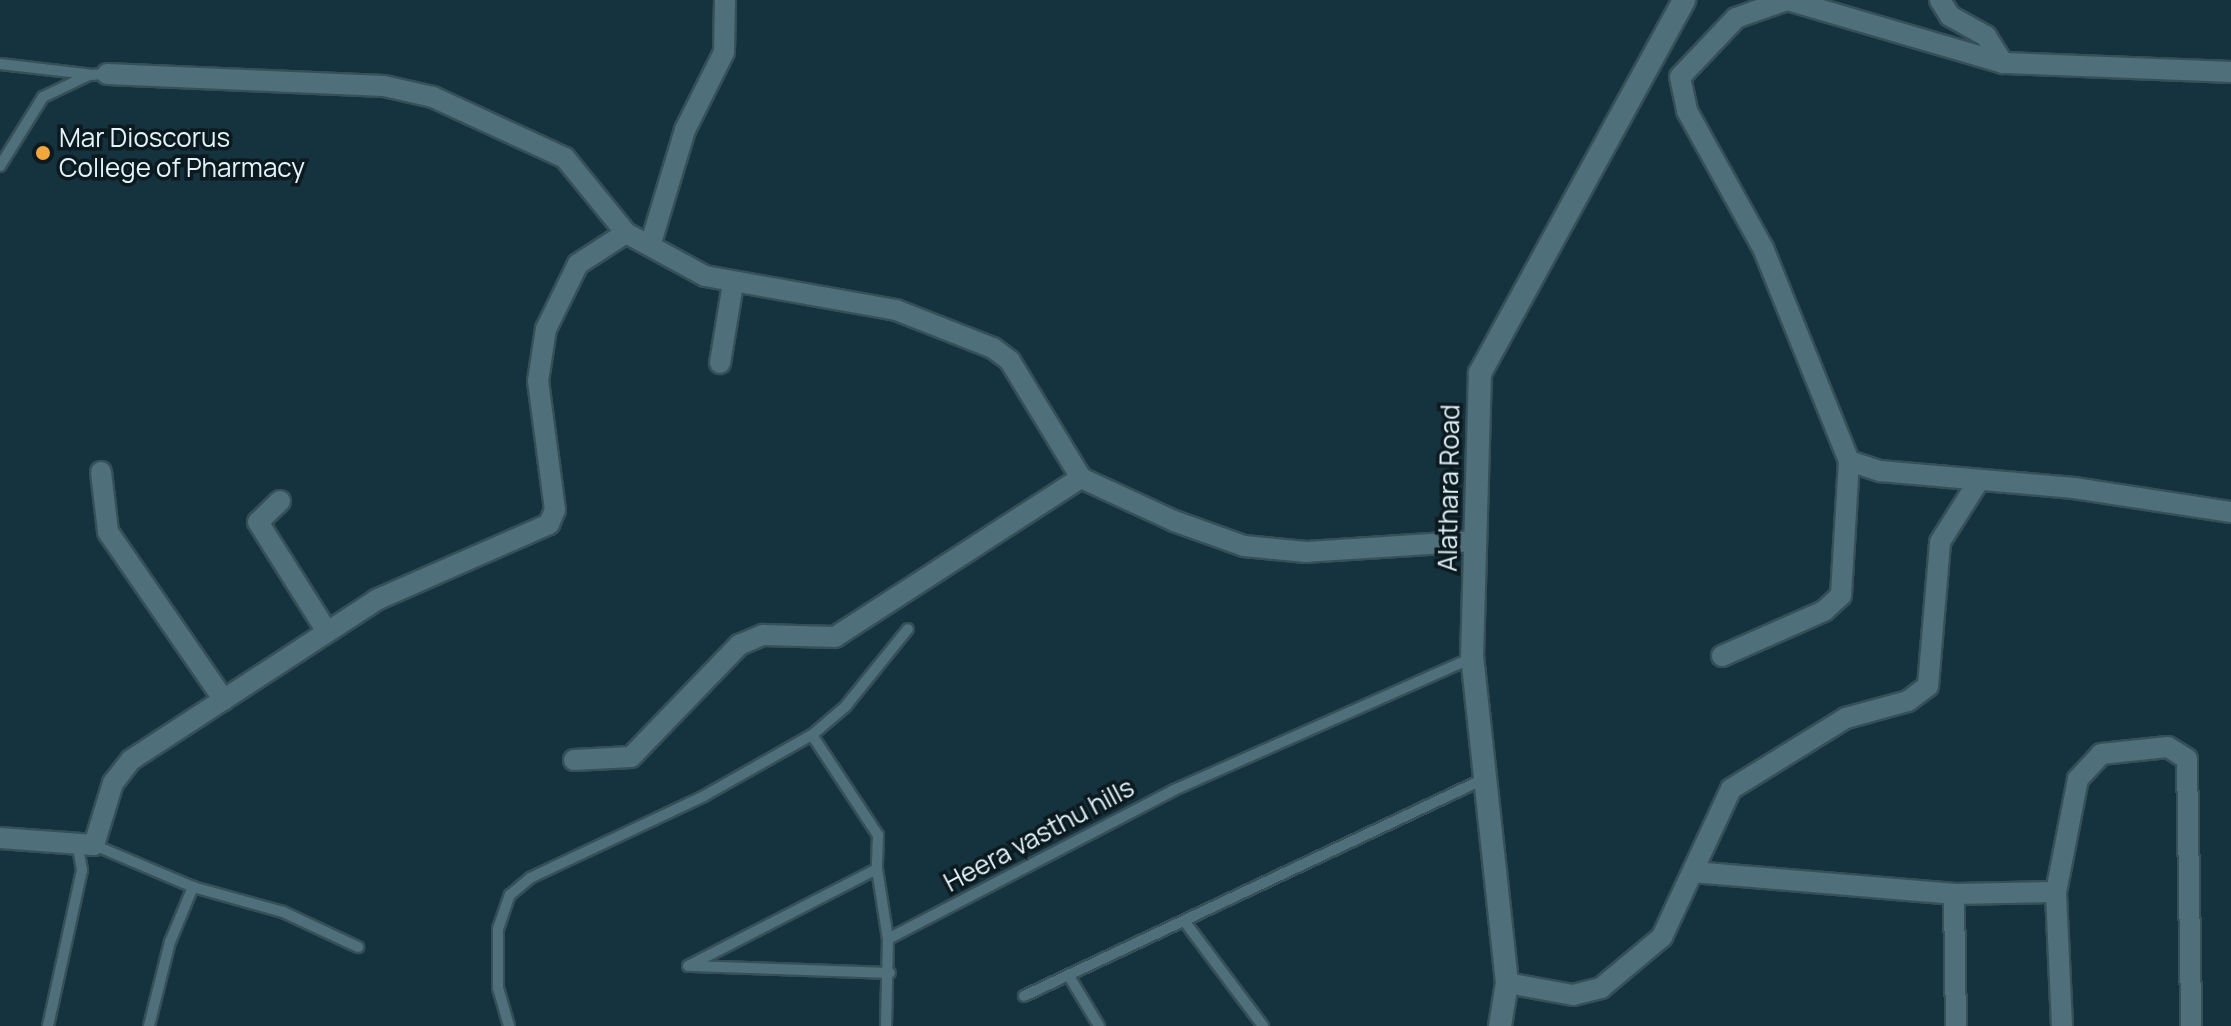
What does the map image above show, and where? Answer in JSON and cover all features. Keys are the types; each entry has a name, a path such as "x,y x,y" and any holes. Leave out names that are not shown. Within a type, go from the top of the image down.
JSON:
{"street":[{"path":"650,246 685,130 724,52 725,0"},
{"name":"Alathara Road","path":"1500,1026 1507,983 1472,658 1480,373 1684,0"},
{"path":"1722,656 1824,611 1841,595 1849,461 1763,248 1687,111 1680,77 1686,67 1736,18 1787,0 2003,63 2231,72"},
{"path":"1940,0 1950,16 1986,36 2003,63"},
{"path":"98,74 384,86 433,97 565,158 626,233 733,284 896,310 993,348 1010,361 1081,478 1244,546 1306,552 1474,541"},
{"path":"0,838 86,846 113,783 131,760 326,630 454,562 549,524 555,510 538,381 546,329 578,264 626,233"},
{"path":"720,363 733,284"},
{"path":"1849,461 1978,482 2231,512"},
{"path":"101,472 108,532 224,700"},
{"path":"574,760 631,757 739,645 763,635 835,637 1081,478"},
{"path":"1507,983 1573,995 1601,988 1662,937 1731,789 1846,718 1908,701 1928,686 1940,542 1978,482"},
{"path":"280,501 258,522 326,630"},
{"path":"2062,1026 2056,892 2085,768 2117,749 2182,752 2191,1026"},
{"path":"1694,872 1954,894 2056,892"},
{"path":"1954,894 1956,1026"}],"lane":[{"path":"0,64 98,74"},
{"path":"0,166 16,135 43,97 98,74"},
{"path":"0,138 16,135"},
{"path":"509,1026 498,973 498,929 510,895 530,878 704,796 812,735 845,707 908,629"},
{"name":"Heera vasthu hills","path":"888,939 1174,790 1472,658"},
{"path":"812,735 878,835 877,869 890,973 886,1026"},
{"path":"1024,996 1484,779"},
{"path":"48,1026 86,846 193,887 283,912 358,947"},
{"path":"877,869 688,966 890,973"},
{"path":"149,1026 170,942 193,887"},
{"path":"1185,922 1263,1026"},
{"path":"1069,976 1099,1026"}],"place":[{"name":"Mar Dioscorus College of Pharmacy","path":"43,153"}]}
